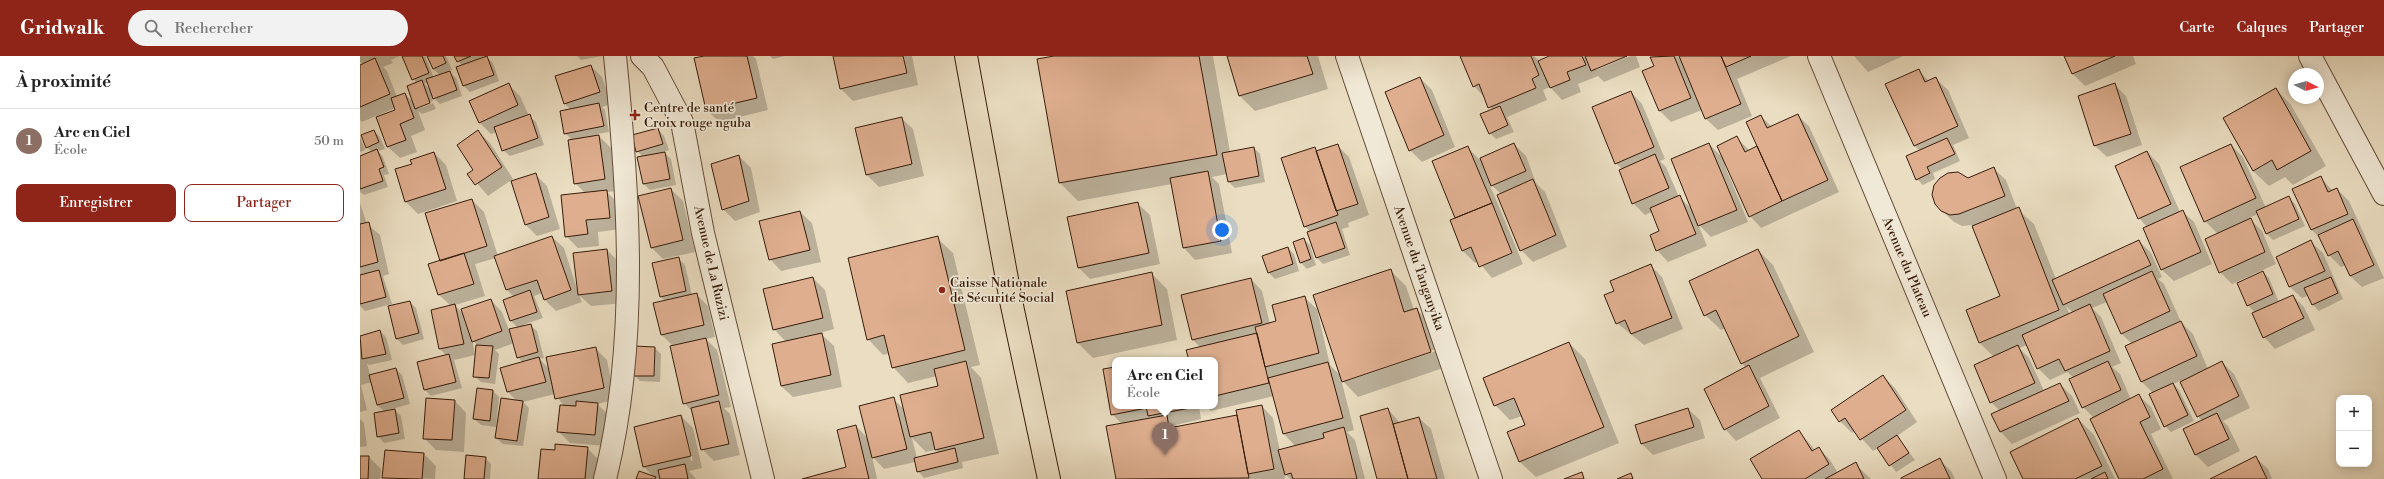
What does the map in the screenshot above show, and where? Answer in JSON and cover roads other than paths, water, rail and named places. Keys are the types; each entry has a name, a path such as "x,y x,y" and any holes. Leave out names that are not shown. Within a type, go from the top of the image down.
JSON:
{"main road":[{"path":"966,56 1011,301 1049,479"}],"street":[{"path":"606,479 622,387 626,323 626,228 622,132 615,56"},
{"name":"Avenue de La Ruzizi","path":"642,56 653,67 682,122 703,233 763,479"},
{"name":"Avenue du Tanganyika","path":"1347,56 1491,479"},
{"name":"Avenue du Plateau","path":"1819,56 1996,479"},
{"path":"2310,56 2384,194"}],"place":[{"name":"Centre de santé Croix rouge nguba","path":"635,115"},
{"name":"Caisse Nationale de Sécurité Social","path":"942,290"},
{"name":"Arc en Ciel","path":"1165,455"}]}
